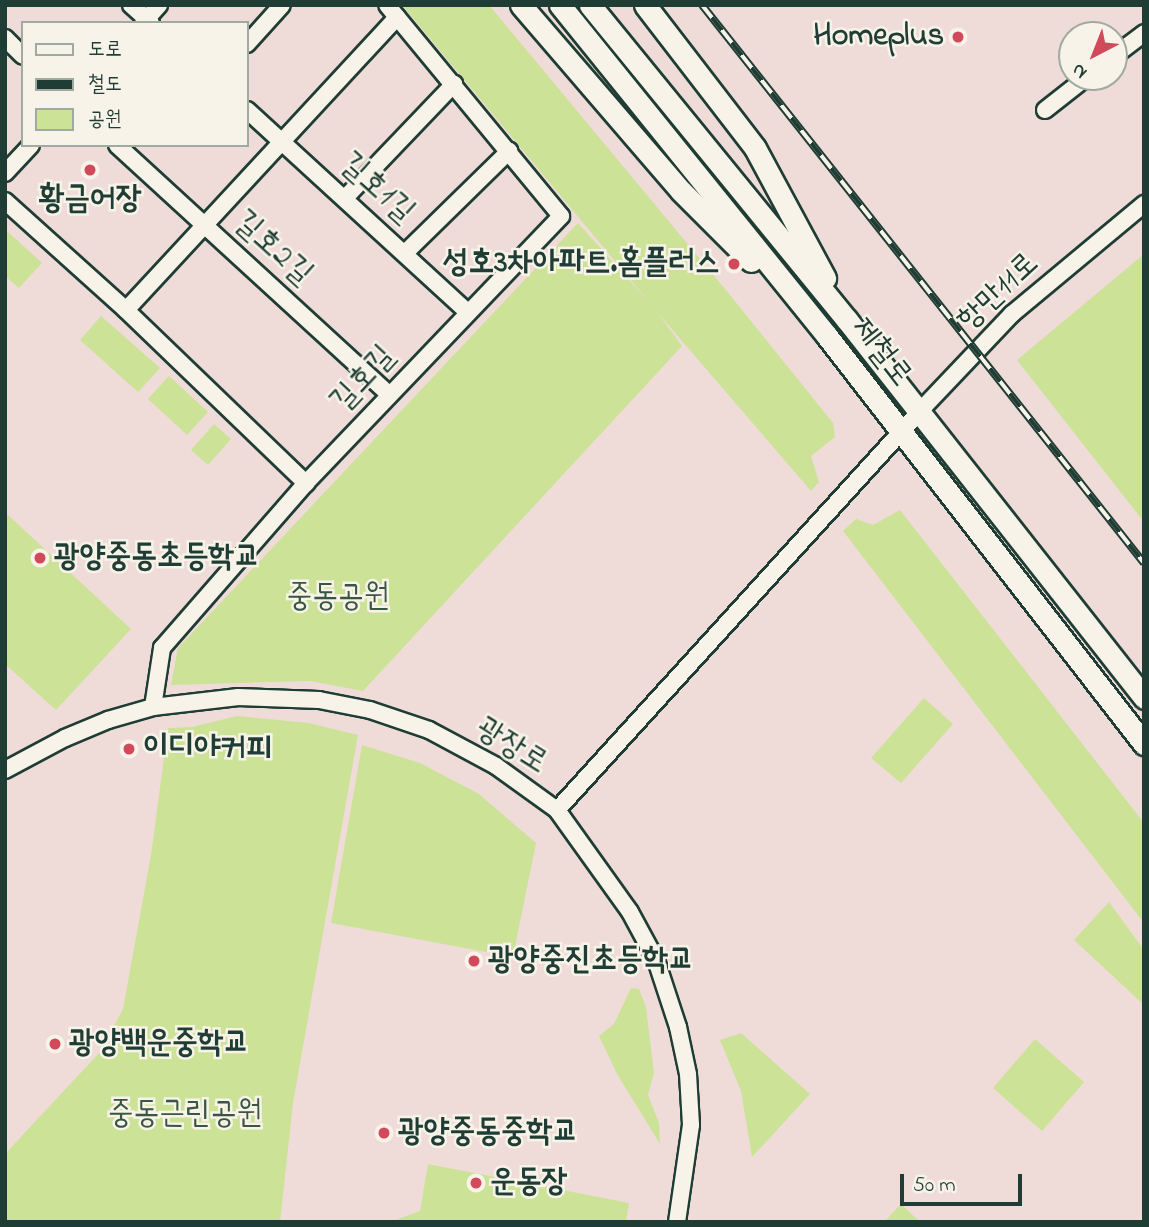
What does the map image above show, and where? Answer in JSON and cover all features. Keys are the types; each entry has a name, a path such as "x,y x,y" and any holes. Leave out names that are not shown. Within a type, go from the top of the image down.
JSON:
{"main road":[{"path":"521,5 681,191 827,336"},
{"name":"제철로","path":"560,5 827,336 1144,744"},
{"name":"제철로","path":"590,5 847,320 1144,698"},
{"path":"645,5 755,148 847,320"}],"street":[{"path":"131,5 147,21 159,5"},
{"path":"248,43 282,5"},
{"path":"125,310 281,141 392,11"},
{"name":"길호길","path":"153,707 162,648 306,483 466,311 561,216 392,11"},
{"path":"1128,45 1144,33"},
{"path":"5,38 21,53"},
{"path":"345,198 454,85"},
{"path":"1045,110 1069,91"},
{"name":"길호1길","path":"248,111 466,311"},
{"path":"5,173 29,147"},
{"name":"길호2길","path":"119,147 389,394"},
{"path":"405,253 509,151"},
{"path":"5,201 125,310 306,483"},
{"name":"항만11로","path":"557,810 901,431 1012,314 1144,204"},
{"name":"광장로","path":"5,770 65,738 108,720 153,707 238,697 319,700 370,709 429,730 479,757 557,810 631,912 656,960 678,1027 688,1074 691,1125 677,1222"}],"green space":[{"name":"중동공원","path":"402,5 489,5 833,423 835,437 811,456 819,482 811,491 657,312 682,346 363,691 310,681 171,685 178,648 578,223 649,302"},
{"path":"5,229 42,263 19,288 5,276"},
{"path":"1144,254 1144,522 1017,360"},
{"path":"101,316 160,368 138,392 80,340"},
{"path":"169,376 208,412 187,435 148,399"},
{"path":"214,424 231,439 208,465 191,450"},
{"path":"900,510 1144,823 1144,923 843,531 856,519 873,525"},
{"name":"광양중동초등학교","path":"8,515 131,629 56,710 5,664 5,518"},
{"path":"924,698 953,724 901,783 871,758"},
{"name":"중동근린공원","path":"237,716 309,723 358,735 293,1103 280,1222 5,1222 5,1154 99,1053 123,1009 151,855 168,728 192,727"},
{"path":"362,745 420,763 479,794 536,843 513,957 331,923"},
{"path":"1109,902 1144,950 1144,1005 1074,940"},
{"path":"631,988 639,989 646,1007 654,1073 648,1095 659,1123 660,1144 617,1074 599,1036 614,1024"},
{"path":"741,1033 810,1094 752,1157 741,1091 720,1040"},
{"path":"1035,1039 1084,1082 1042,1131 993,1088"},
{"name":"운동장","path":"428,1164 629,1203 626,1222 390,1222 420,1211"},
{"path":"901,1204 920,1222 884,1222"}],"railway":[{"path":"702,5 1144,563"}],"place":[{"name":"Homeplus","path":"958,37"},
{"name":"황금어장","path":"90,170"},
{"name":"성호3차아파트.홈플러스","path":"734,264"},
{"name":"광양중동초등학교","path":"40,558"},
{"name":"이디야커피","path":"129,749"},
{"name":"광양중진초등학교","path":"474,961"},
{"name":"광양백운중학교","path":"55,1044"},
{"name":"광양중동중학교","path":"384,1133"},
{"name":"운동장","path":"476,1183"}]}
